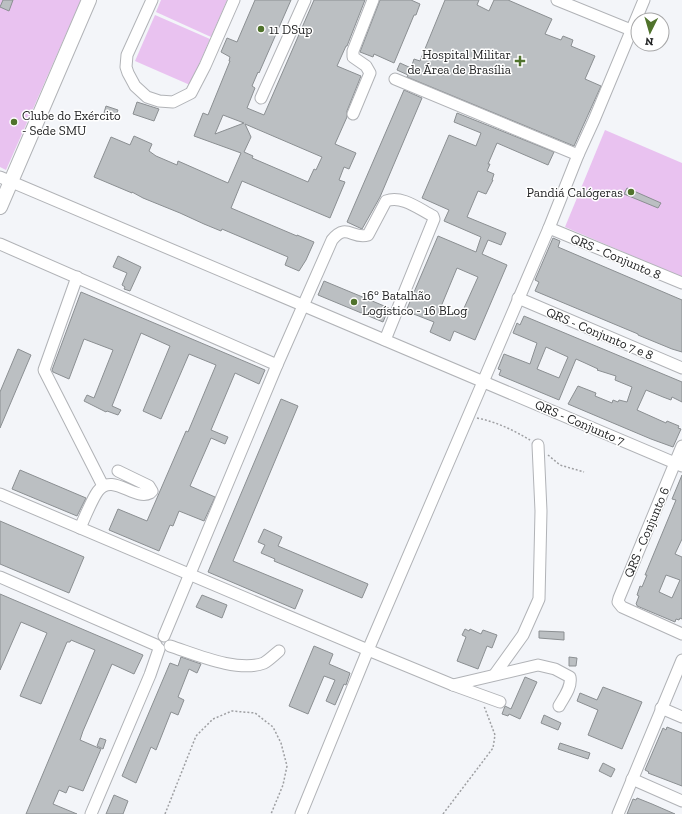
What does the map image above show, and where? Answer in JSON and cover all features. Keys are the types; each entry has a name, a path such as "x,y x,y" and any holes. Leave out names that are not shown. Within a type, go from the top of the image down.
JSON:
{"main road":[{"path":"0,207 5,179 90,0"}],"street":[{"path":"152,0 127,55 126,67 135,86 147,97 159,101 173,102 191,93 205,66 234,0"},
{"path":"261,98 305,0"},
{"path":"353,114 370,73 366,66 353,57 353,51 374,0"},
{"path":"557,0 630,30"},
{"path":"639,12 644,0"},
{"path":"301,814 368,650 484,382 518,298 550,228 578,155 630,32"},
{"path":"396,79 578,155"},
{"name":"QRS - Conjunto 7","path":"5,179 678,464"},
{"path":"167,641 189,574 332,240 338,233 346,232 361,236 368,235 386,201 394,199 401,200 433,216 434,222 385,340"},
{"name":"QRS - Conjunto 8","path":"550,228 682,283"},
{"path":"0,244 278,365"},
{"path":"76,277 44,370 103,486"},
{"name":"QRS - Conjunto 7 e 8","path":"518,298 682,368"},
{"path":"495,674 522,635 540,599 541,511 538,445"},
{"name":"QRS - Conjunto 6","path":"682,446 678,464 618,602 622,607 682,634"},
{"path":"80,528 98,491 103,486 115,485 143,495 152,491 149,486 118,471"},
{"path":"0,494 368,650 453,685 500,702"},
{"path":"0,577 157,647"},
{"path":"91,814 146,682 157,647 157,640 161,636 167,641 228,664 245,666 256,665 266,662 279,651"},
{"path":"618,814 682,660"},
{"path":"453,685 538,665 559,671 570,677 571,682 559,706"},
{"path":"661,708 682,717"},
{"path":"632,779 682,800"}],"path":[{"path":"469,416 492,421 513,429 538,445 560,465 584,472"},
{"path":"443,814 493,748 495,735 479,695"},
{"path":"165,814 196,736 213,719 232,711 255,713 273,727 281,743 287,766 283,786 271,814"}],"shaded area":[{"name":"Clube do Exército - Sede SMU","path":"0,0 81,0 6,170 0,167"},
{"path":"161,0 227,0 211,37 156,12"},
{"path":"155,15 210,39 190,85 135,61"},
{"name":"Pandiá Calógeras","path":"605,130 682,163 682,277 565,227"}],"building":[{"path":"3,0 13,0 9,11 0,7"},
{"path":"255,0 291,0 252,86 255,88 247,108 264,115 314,0 365,0 347,46 337,66 361,76 347,111 347,117 335,144 356,153 349,169 344,167 339,180 345,182 330,218 242,181 231,208 314,242 299,271 285,265 288,257 222,229 221,231 204,224 94,177 111,137 130,145 134,136 152,144 149,151 156,156 177,165 178,161 228,183 241,153 194,136 203,113 208,115 230,61 230,57 221,52 227,38 237,42","holes":["223,115 244,123 215,134","245,124 322,157 308,182 252,158 253,156 244,152 251,137"]},
{"path":"380,0 411,0 420,4 394,63 374,54 373,57 360,52"},
{"path":"445,0 479,0 477,5 489,11 494,0 508,0 552,19 545,34 561,40 563,36 573,40 571,46 595,56 585,79 601,86 574,146 407,77 408,75 397,70 400,63 411,68 414,59 420,61"},
{"path":"404,90 422,98 380,197 362,229 347,222"},
{"path":"137,102 159,109 154,121 133,114"},
{"path":"106,106 118,110 114,120 103,116"},
{"path":"457,113 554,152 548,165 497,143 488,164 490,164 487,171 494,174 493,180 486,194 478,191 467,217 506,233 501,245 488,240 482,254 507,265 475,340 454,331 450,341 430,332 434,322 406,311 438,236 476,252 481,237 444,221 449,210 422,198 449,135 476,146 481,133 454,122","holes":["457,268 478,277 460,317 440,309"]},
{"path":"627,188 661,203 658,208 624,194"},
{"path":"553,238 560,241 558,247 682,300 682,352 535,291 539,282 535,280"},
{"path":"118,256 141,267 130,291 124,289 125,287 122,285 127,273 113,267"},
{"name":"16º Batalhão Logístico - 16 BLog","path":"324,281 389,308 383,322 318,295"},
{"path":"81,292 265,370 259,384 235,373 211,430 228,437 225,444 211,438 190,486 215,497 204,521 179,511 173,526 170,525 159,551 109,530 118,509 147,521 186,431 188,432 216,365 189,354 161,419 143,411 170,346 141,333 112,406 121,410 118,415 107,411 106,412 84,401 87,395 94,398 113,350 84,339 69,379 53,372 52,370"},
{"path":"524,316 682,382 682,402 672,397 671,400 646,390 637,410 666,423 667,421 679,426 678,428 681,429 673,447 568,404 578,386 596,393 595,396 612,403 613,400 618,402 619,400 627,402 632,387 615,380 616,376 597,370 598,369 576,359 559,400 499,375 501,370 498,369 504,354 530,364 537,343 513,333 517,323 520,325","holes":["546,347 568,357 559,378 537,369"]},
{"path":"18,349 31,355 0,428 0,392"},
{"path":"281,399 298,406 233,561 303,590 295,609 208,572"},
{"path":"20,470 86,498 77,516 12,489"},
{"path":"682,475 682,539 675,554 682,557 682,619 676,619 675,622 637,606 636,604 640,586 642,587 647,575 645,575 676,500 672,499","holes":["666,575 680,580 672,598 659,592"]},
{"path":"0,521 84,557 69,593 0,564"},
{"path":"264,529 282,537 278,546 368,584 362,598 274,561 275,559 261,553 265,545 258,542"},
{"path":"0,594 143,655 134,674 112,664 83,731 80,740 101,749 83,791 69,786 66,793 59,790 53,804 77,814 26,814 95,650 71,640 70,642 67,642 41,704 20,696 47,633 21,622 0,670"},
{"path":"202,595 227,605 222,618 196,607"},
{"path":"465,629 469,631 470,629 481,634 483,630 497,635 492,648 487,646 478,669 457,661 466,637 462,635"},
{"path":"539,631 564,632 564,640 539,638"},
{"path":"314,646 333,654 329,664 350,673 346,685 344,684 335,705 326,701 335,680 324,676 308,714 289,706"},
{"path":"181,657 201,664 197,673 189,669 178,697 184,700 178,715 171,712 156,750 151,747 136,783 122,776 170,663 178,666"},
{"path":"569,657 577,658 576,666 569,666"},
{"path":"525,677 537,682 520,719 509,714 508,716 502,714 505,706 511,709"},
{"path":"603,687 642,702 622,749 588,735 598,710 577,701 580,693 597,700"},
{"path":"544,715 561,723 558,730 541,723"},
{"path":"667,727 682,733 682,786 648,773 649,772 645,770 663,728 666,730"},
{"path":"100,738 106,740 103,749 97,746"},
{"path":"560,743 590,753 588,759 558,749"},
{"path":"603,763 615,769 611,777 599,771"},
{"path":"114,795 128,801 123,814 106,814"},
{"path":"637,798 675,814 627,814 633,799 636,800"}],"place":[{"name":"11 DSup","path":"261,29"},
{"name":"Hospital Militar de Área de Brasília","path":"520,61"},
{"name":"Clube do Exército - Sede SMU","path":"14,122"},
{"name":"Pandiá Calógeras","path":"631,192"},
{"name":"16º Batalhão Logístico - 16 BLog","path":"354,302"}]}
